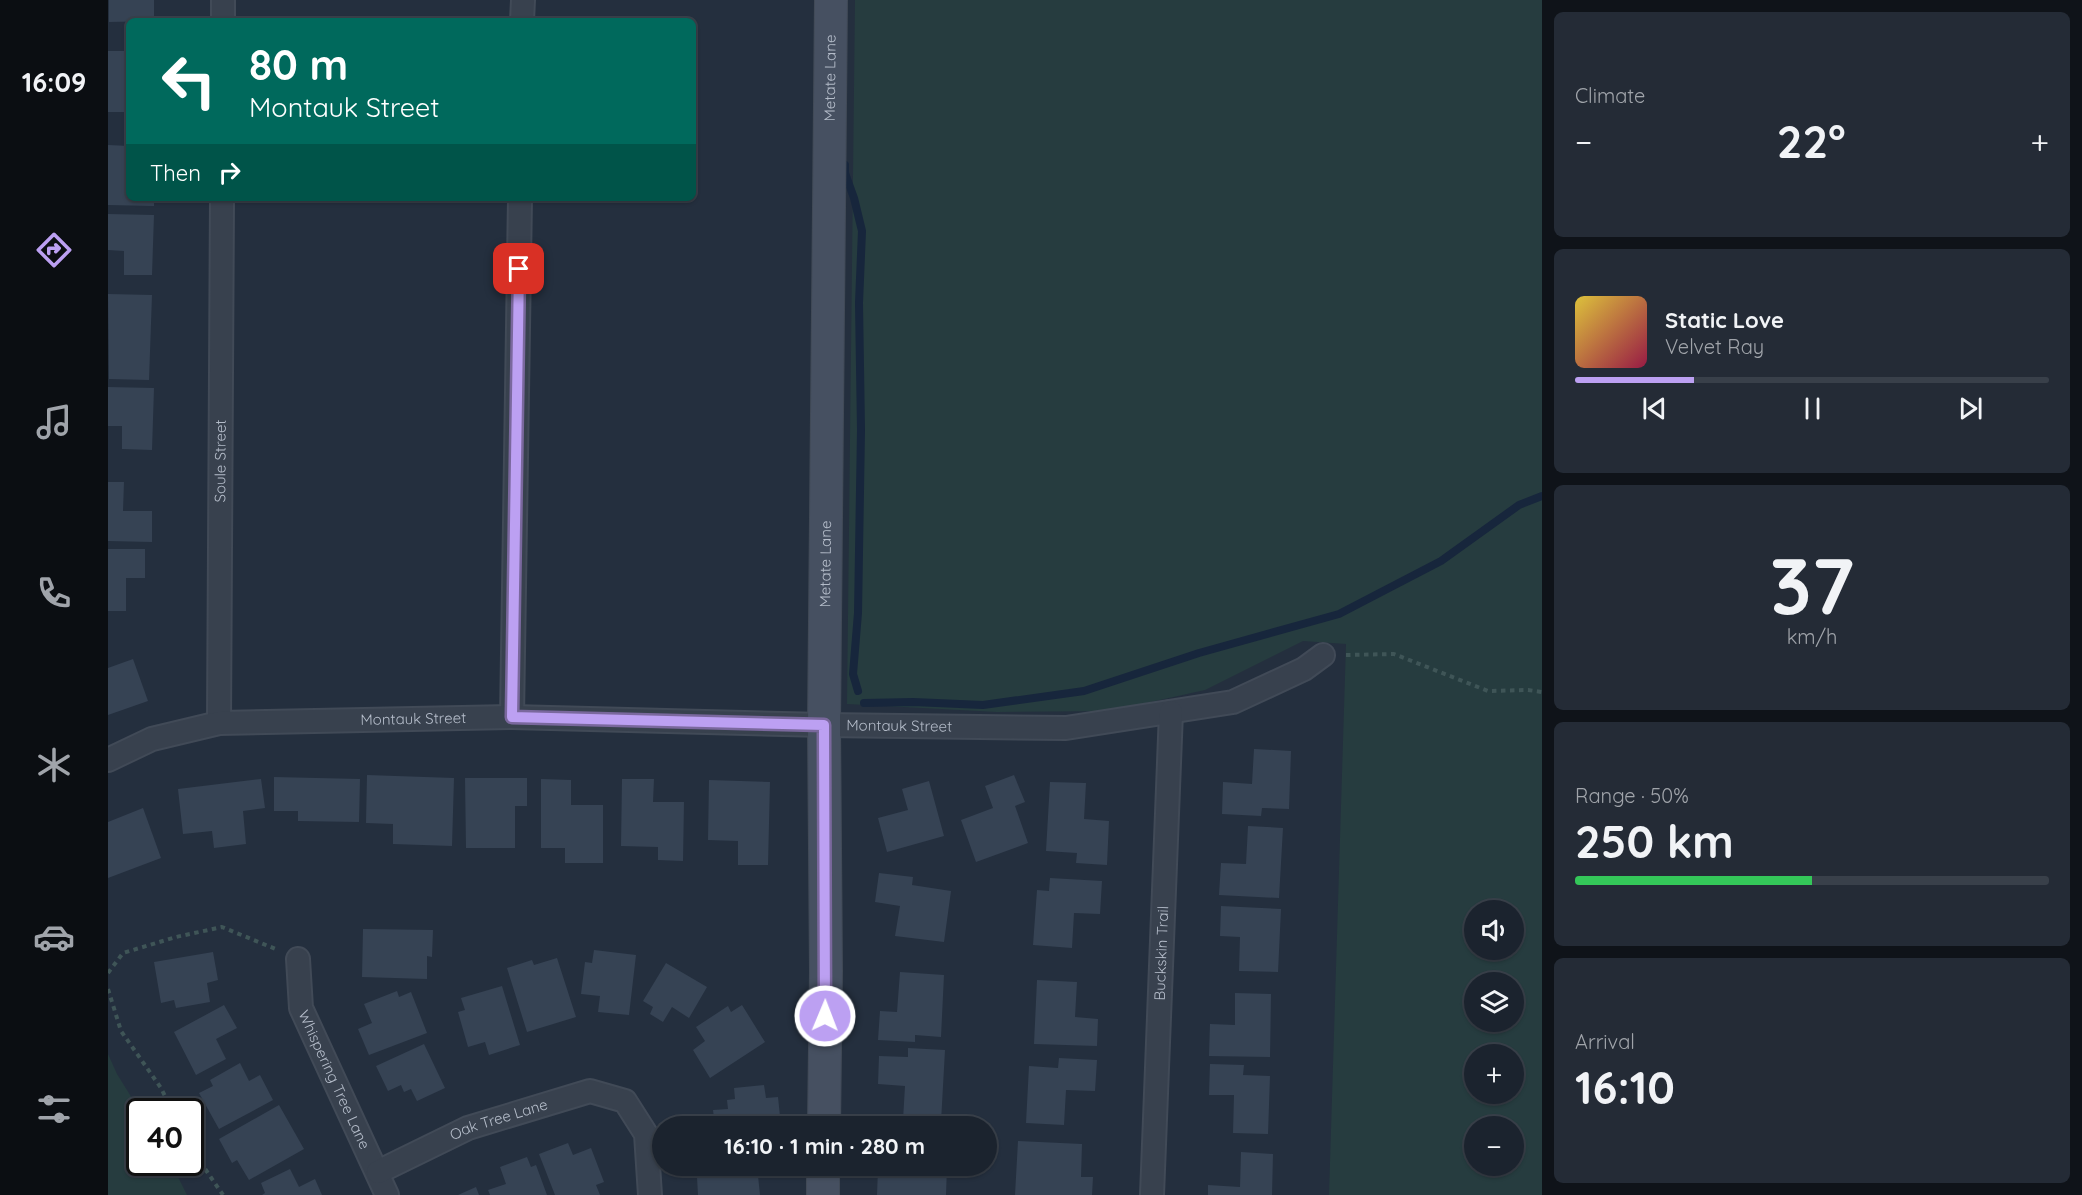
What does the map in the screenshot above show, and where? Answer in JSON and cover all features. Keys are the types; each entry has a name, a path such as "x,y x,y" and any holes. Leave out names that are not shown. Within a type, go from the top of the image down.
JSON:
{"street":[{"path":"223,0 223,18"},
{"path":"522,0 522,18"},
{"name":"Metate Lane","path":"824,1116 826,971 824,725 831,0"},
{"name":"Soule Street","path":"219,723 222,201"},
{"path":"512,717 520,201"},
{"name":"Montauk Street","path":"108,760 152,739 219,723 512,717 824,725 1066,728 1233,702 1304,669 1323,655"},
{"name":"Buckskin Trail","path":"1152,1195 1171,712"},
{"name":"Whispering Tree Lane","path":"298,959 301,1008 387,1195"},
{"name":"Oak Tree Lane","path":"378,1172 468,1128 590,1091 625,1101 646,1134 650,1195"},
{"path":"823,1176 823,1195"}],"path":[{"path":"1323,655 1395,654 1488,691 1542,692"},
{"path":"108,973 123,953 176,937 222,927 298,959"},
{"path":"108,989 121,1031 166,1098"},
{"path":"204,1167 223,1195"}],"green space":[{"path":"855,0 1542,0 1542,1195 1329,1195 1346,644 1303,641 1205,690 1110,711 997,712 847,704"},
{"path":"108,1054 132,1098 126,1098 126,1176 178,1176 187,1195 108,1195"}],"building":[{"path":"109,0 154,0 154,18 126,18 126,22 109,22"},
{"path":"108,51 126,51 126,112 108,112"},
{"path":"108,145 126,146 126,201 154,201 154,206 108,205"},
{"path":"108,214 154,215 152,275 124,275 124,251 108,250"},
{"path":"108,294 152,295 149,380 109,379"},
{"path":"108,387 154,388 152,450 122,449 122,426 108,426"},
{"path":"108,482 124,482 123,511 152,511 152,542 108,541"},
{"path":"108,549 145,549 145,578 126,578 126,611 108,611"},
{"path":"133,659 148,701 108,715 108,668"},
{"path":"1254,749 1291,751 1289,809 1262,808 1261,816 1222,814 1223,782 1252,784"},
{"path":"367,775 454,778 452,846 393,844 393,824 366,823"},
{"path":"1014,775 1025,802 1015,806 1028,843 976,862 961,820 993,808 985,786"},
{"path":"274,777 360,779 359,822 298,821 298,811 274,811"},
{"path":"465,778 527,778 527,806 515,806 515,848 466,848"},
{"path":"261,779 265,808 243,811 246,844 214,848 212,831 183,834 178,789"},
{"path":"541,779 571,780 571,805 603,805 603,863 565,863 565,848 541,848"},
{"path":"622,779 654,779 653,802 684,802 683,861 658,860 658,847 621,846"},
{"path":"709,780 770,782 768,865 738,865 738,841 708,840"},
{"path":"929,781 944,836 887,852 878,818 908,810 902,789"},
{"path":"1050,782 1086,783 1084,819 1109,821 1107,865 1076,863 1077,853 1046,851"},
{"path":"143,808 161,858 108,878 108,822"},
{"path":"1248,826 1283,828 1279,898 1219,895 1221,863 1246,864"},
{"path":"879,873 913,877 912,885 951,891 944,942 895,936 900,906 875,902"},
{"path":"1050,878 1102,881 1100,914 1074,913 1072,948 1033,945 1037,890 1049,891"},
{"path":"1221,906 1281,909 1278,972 1239,971 1240,937 1220,936"},
{"path":"363,929 433,930 432,957 427,956 427,979 362,977"},
{"path":"594,950 636,955 629,1015 598,1012 600,996 581,994 585,962 592,963"},
{"path":"213,952 218,980 207,983 210,1002 176,1008 174,1000 161,1003 154,962"},
{"path":"557,958 576,1017 527,1032 507,968 532,960 534,965"},
{"path":"666,963 707,987 689,1018 672,1007 663,1022 650,1014 653,1007 643,1001"},
{"path":"900,972 944,975 941,1037 915,1035 915,1042 878,1040 880,1011 897,1012"},
{"path":"1037,980 1077,982 1075,1017 1098,1019 1097,1046 1034,1044"},
{"path":"502,986 520,1045 489,1055 485,1042 468,1047 458,1012 465,1010 461,998"},
{"path":"397,991 399,997 411,992 427,1033 369,1055 358,1029 372,1023 364,1004"},
{"path":"1235,993 1271,994 1270,1057 1209,1056 1210,1024 1235,1025"},
{"path":"224,1005 237,1028 216,1039 226,1059 196,1075 174,1032"},
{"path":"742,1005 765,1042 710,1078 693,1050 705,1041 696,1027 728,1006 731,1012"},
{"path":"424,1044 445,1088 417,1101 411,1089 404,1092 401,1085 388,1091 376,1066"},
{"path":"908,1048 945,1050 941,1116 903,1116 905,1086 878,1084 879,1056 908,1057"},
{"path":"1059,1058 1097,1060 1095,1091 1066,1090 1064,1125 1026,1123 1029,1066 1058,1068"},
{"path":"240,1063 249,1081 260,1075 273,1100 219,1129 204,1098 199,1093 213,1086 210,1080"},
{"path":"1210,1064 1244,1065 1243,1075 1270,1076 1268,1134 1233,1133 1234,1095 1209,1095"},
{"path":"764,1085 766,1098 778,1097 780,1116 714,1116 713,1110 728,1109 727,1100 735,1099 734,1088"},
{"path":"279,1105 304,1149 249,1180 237,1160 232,1163 219,1139"},
{"path":"1018,1141 1082,1144 1081,1177 1093,1177 1092,1195 1015,1195"},
{"path":"568,1143 573,1155 591,1148 604,1182 596,1185 600,1195 555,1195 539,1154"},
{"path":"1241,1152 1273,1154 1272,1195 1208,1195 1208,1185 1240,1187"},
{"path":"527,1157 531,1167 536,1165 547,1195 490,1195 488,1190 506,1184 500,1167"},
{"path":"290,1169 299,1187 315,1179 322,1195 262,1195 265,1193 261,1183"},
{"path":"758,1176 760,1195 698,1195 697,1177"},
{"path":"878,1176 947,1176 946,1195 877,1195"},
{"path":"476,1187 479,1195 458,1195"}],"waterway":[{"path":"845,165 845,173 862,231 859,303 861,430 858,613 853,674 858,691"},
{"path":"864,703 913,702 983,705 1084,691 1199,653 1339,614 1441,561 1519,505 1542,496"}],"route":[{"path":"519,269 512,717 824,725 825,1016"}]}
